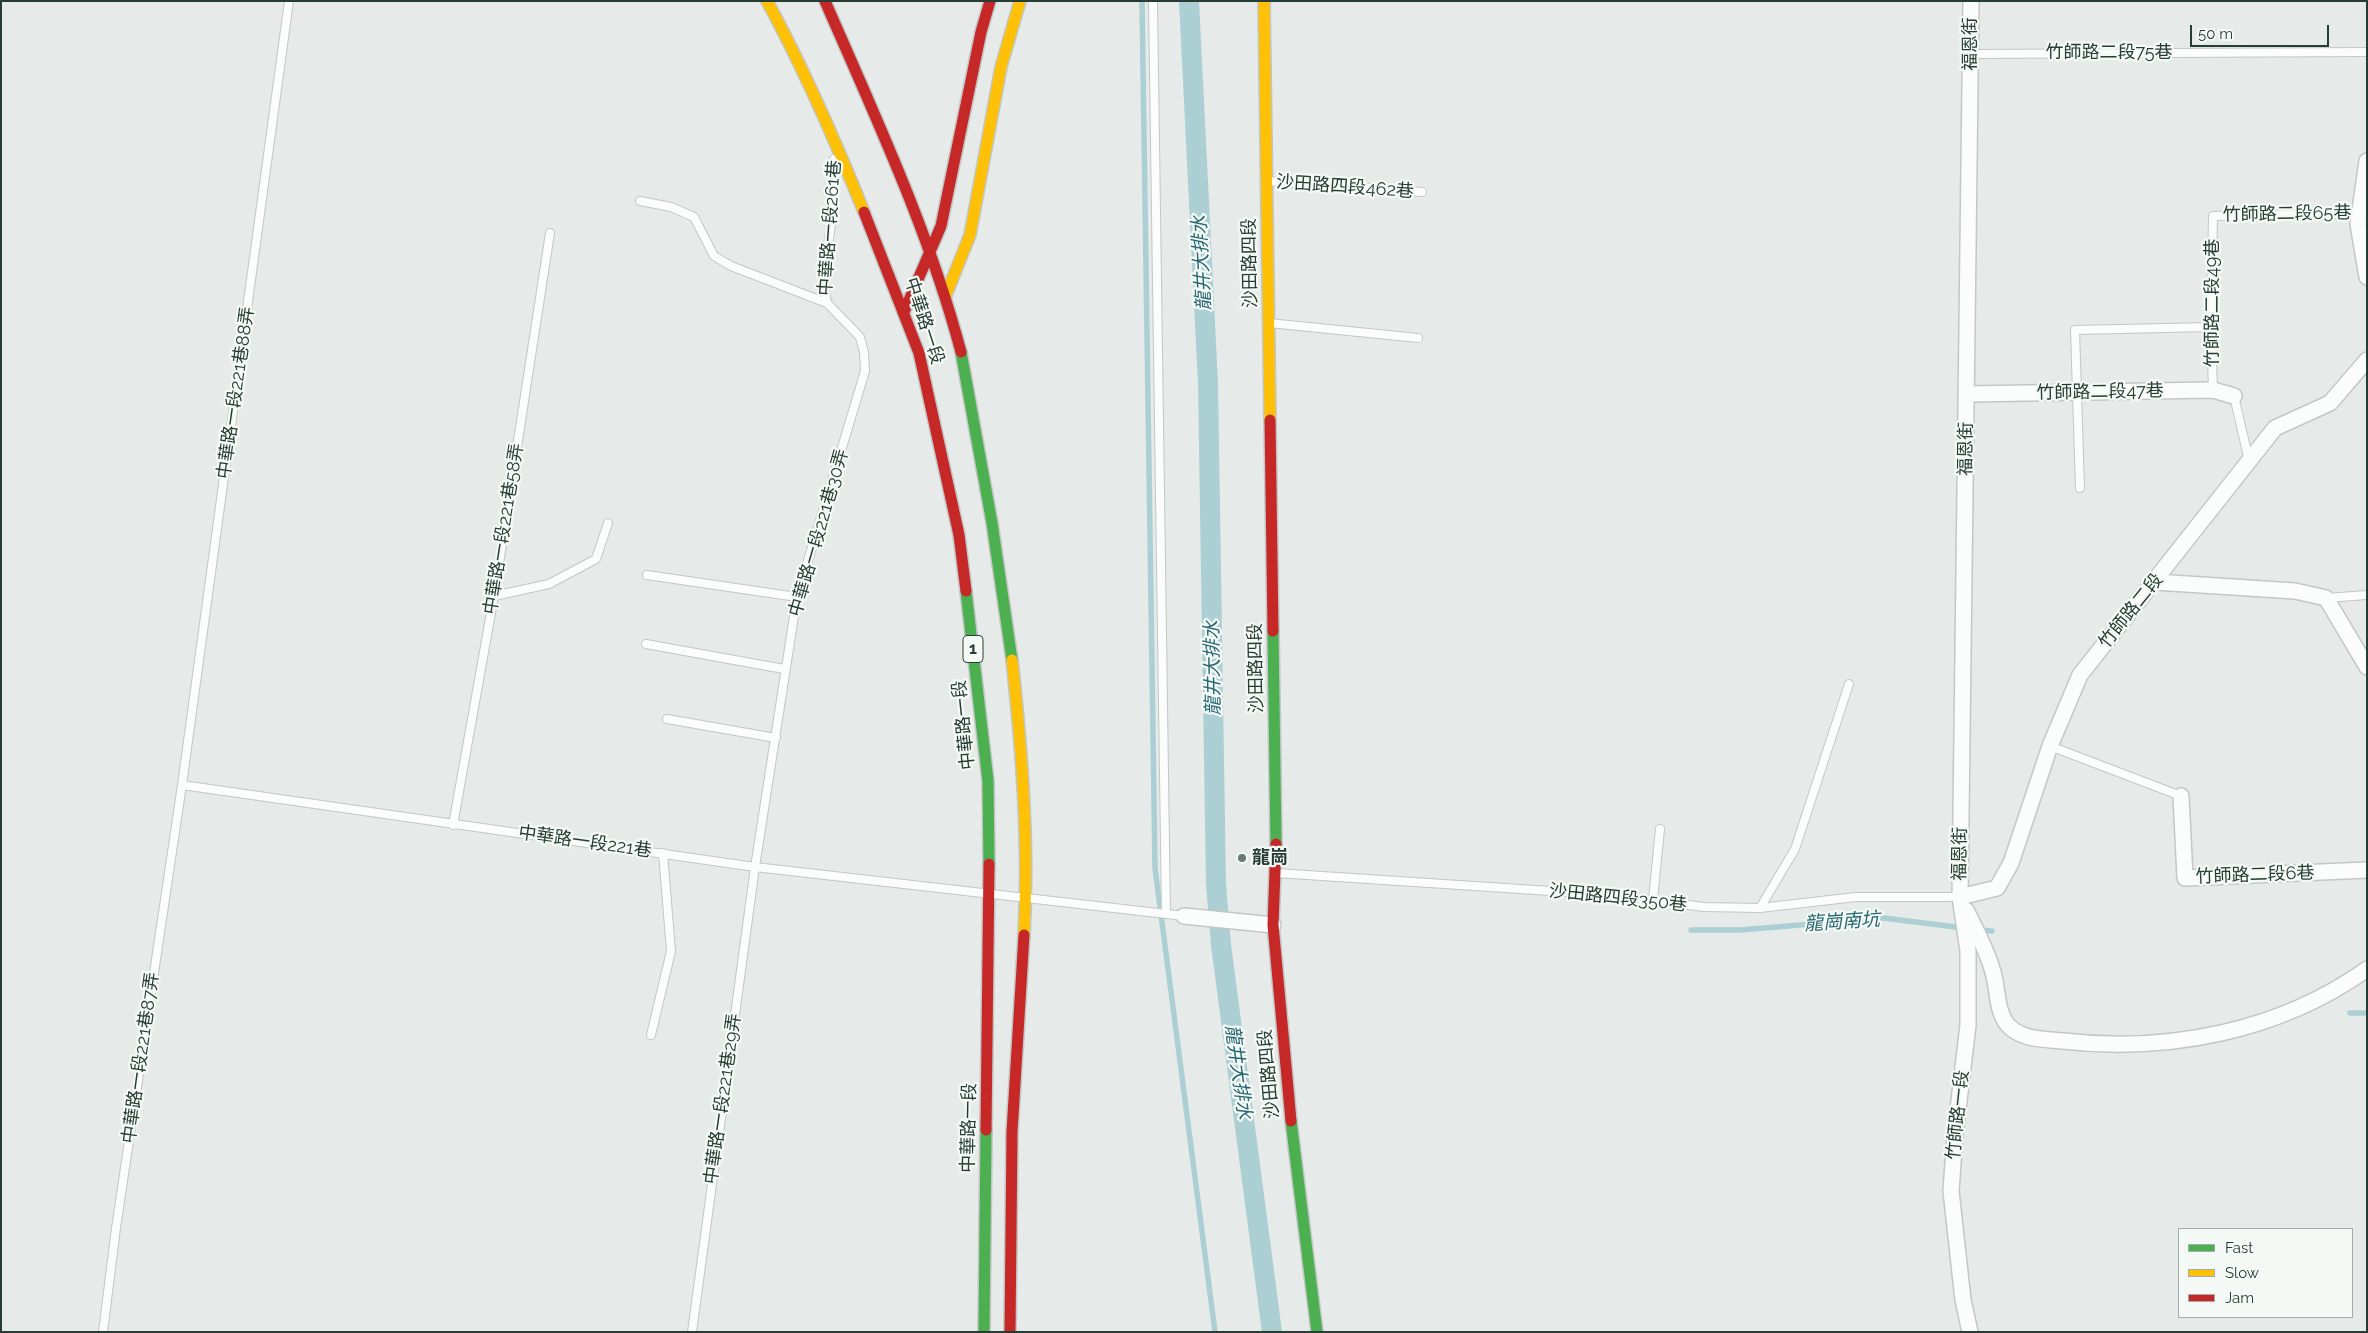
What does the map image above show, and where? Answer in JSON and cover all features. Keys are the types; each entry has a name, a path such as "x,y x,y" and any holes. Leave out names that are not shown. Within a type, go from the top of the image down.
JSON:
{"main road":[{"name":"中華路一段","path":"768,1 835,141 919,353 959,535 988,782 989,895 984,1332"},
{"name":"中華路一段","path":"825,1 888,146 946,295 964,369 992,523 1012,659 1021,740 1026,899 1012,1132 1010,1332"},
{"path":"904,312 941,226 981,32 990,1"},
{"path":"946,295 970,235 1001,67 1020,1"},
{"name":"沙田路四段","path":"1264,1 1276,873 1273,925 1294,1148 1316,1332"}],"street":[{"name":"福恩街","path":"1960,897 1972,54 1971,1"},
{"path":"2367,161 2358,224 2367,277"},
{"name":"竹師路二段","path":"1960,897 1997,888 2011,863 2050,746 2080,675 2275,428 2330,403 2367,360"},
{"name":"竹師路二段47巷","path":"1966,394 2213,390 2234,396"},
{"path":"2155,582 2295,591 2326,598 2367,667"},
{"name":"竹師路二段6巷","path":"2181,796 2186,878 2367,870"},
{"path":"1960,897 1986,952 1994,974 1997,998 2006,1023 2019,1033 2033,1038 2093,1045 2187,1041 2276,1018 2324,995 2367,969"},
{"name":"竹師路一段","path":"1960,897 1968,950 1968,1025 1955,1135 1951,1191 1963,1300 1970,1332"},
{"path":"1184,916 1273,925"}],"lane":[{"name":"中華路一段221巷88弄","path":"182,785 290,1"},
{"path":"1153,1 1166,914"},
{"name":"竹師路二段75巷","path":"1972,54 2367,52"},
{"name":"中華路一段261巷","path":"827,303 823,281 832,218 835,141"},
{"name":"沙田路四段462巷","path":"1267,181 1422,192"},
{"name":"中華路一段261巷","path":"640,201 671,207 694,217 714,256 731,266 827,303"},
{"name":"竹師路二段65巷","path":"2213,216 2360,213"},
{"name":"竹師路二段49巷","path":"2213,216 2211,327 2213,390"},
{"name":"中華路一段221巷58弄","path":"453,825 494,596 550,233"},
{"name":"中華路一段221巷30弄","path":"754,867 776,738 784,669 797,597 865,371 864,352 860,337 827,303"},
{"path":"1268,323 1418,338"},
{"path":"2080,488 2075,330 2211,327"},
{"path":"2234,396 2249,461"},
{"path":"494,596 549,584 596,558 608,523"},
{"path":"647,575 797,597"},
{"path":"2326,598 2367,595"},
{"path":"646,644 784,669"},
{"path":"1760,908 1795,849 1849,684"},
{"path":"667,719 776,738"},
{"name":"竹師路二段6巷","path":"2050,746 2181,796"},
{"name":"中華路一段221巷","path":"182,785 754,867 1184,916"},
{"name":"中華路一段221巷87弄","path":"103,1332 116,1228 182,785"},
{"path":"1653,900 1660,829"},
{"path":"651,1035 671,951 663,853"},
{"name":"中華路一段221巷29弄","path":"692,1332 754,867"},
{"name":"沙田路四段350巷","path":"1276,873 1612,895 1704,907 1760,908 1856,897 1960,897"}],"waterway":[{"path":"1142,1 1155,868 1215,1332"},
{"name":"龍井大排水","path":"1189,1 1208,383 1216,884 1221,945 1272,1332"},
{"name":"龍崗南坑","path":"1691,930 1740,930 1884,918 1963,928"},
{"name":"龍崗南坑","path":"1979,930 1992,931"},
{"name":"龍崗南坑","path":"2350,1013 2367,1013"}],"traffic: fast":[{"path":"961,352 992,523 1012,660"},
{"path":"966,591 988,781 989,864"},
{"path":"1273,631 1276,844"},
{"path":"1291,1121 1317,1332"},
{"path":"984,1332 986,1130"}],"traffic: slow":[{"path":"767,1 819,105 864,212"},
{"path":"946,295 970,235 1001,67 1020,1"},
{"path":"1264,1 1270,420"},
{"path":"1012,660 1024,798 1026,866 1024,935"}],"traffic: jam":[{"path":"825,1 900,174 933,262 961,352"},
{"path":"904,312 941,226 981,32 990,1"},
{"path":"864,212 919,353 959,535 966,591"},
{"path":"1270,420 1273,631"},
{"path":"1276,844 1273,925 1291,1121"},
{"path":"986,1130 989,864"},
{"path":"1010,1332 1012,1132 1024,935"}],"place":[{"name":"龍崗","path":"1242,858"}]}
